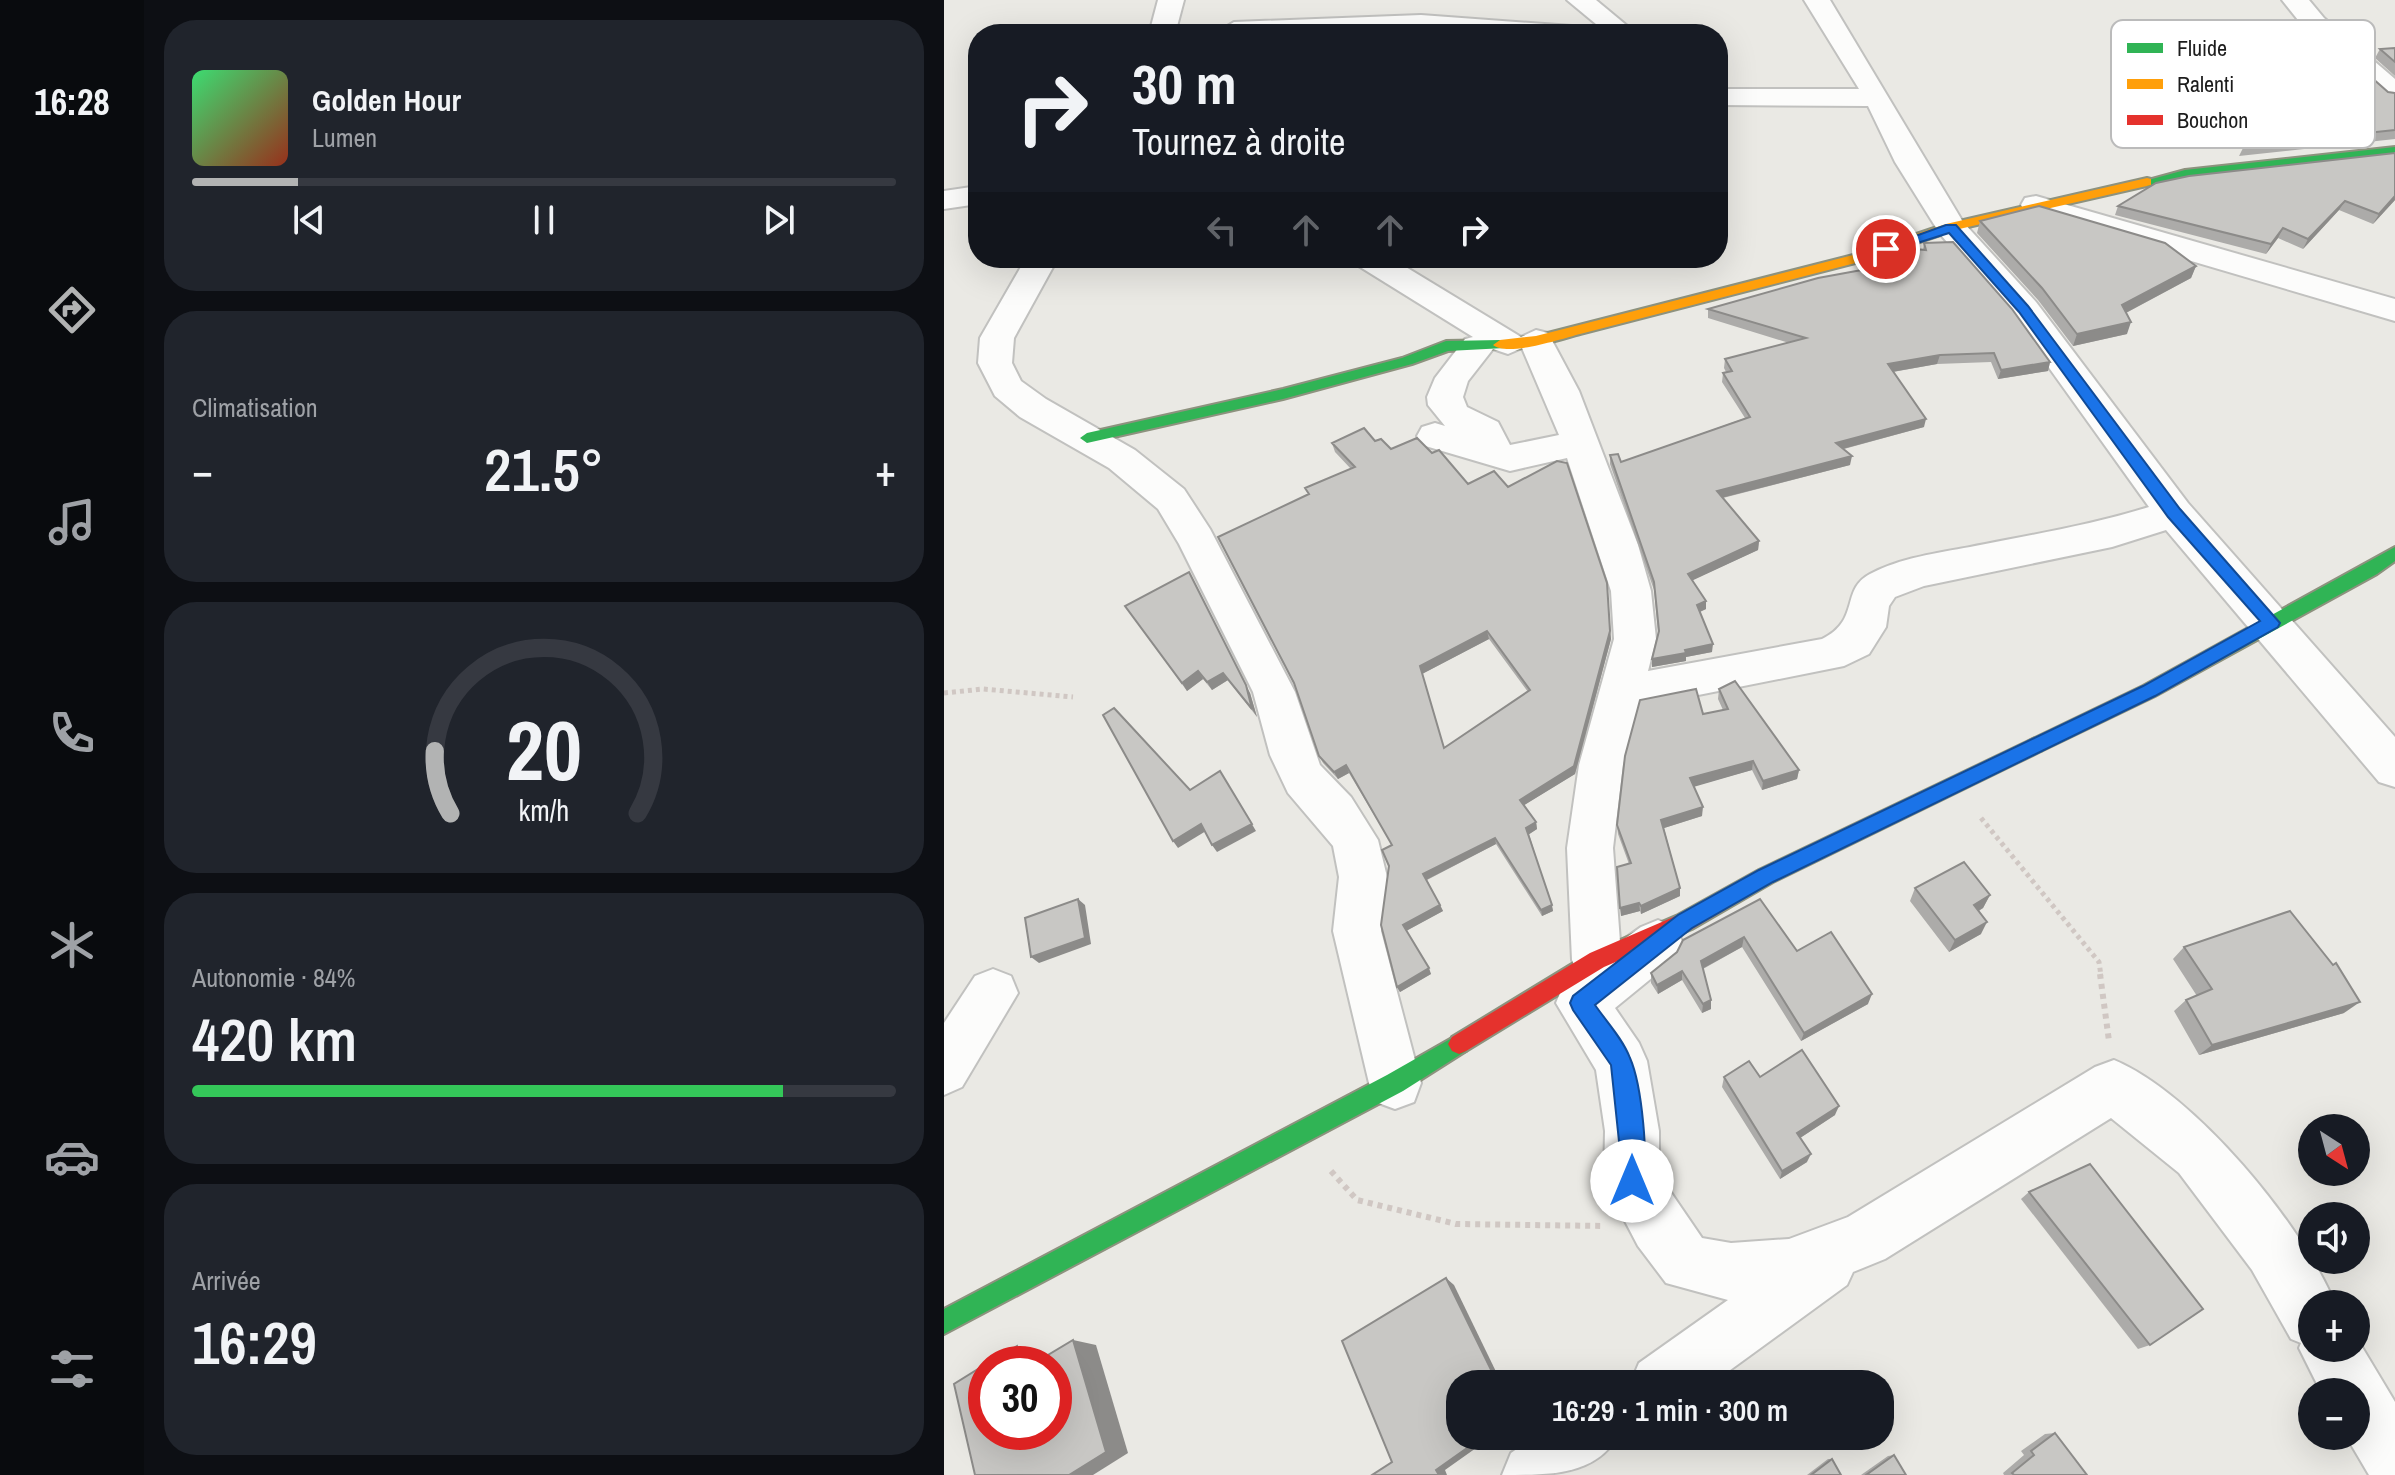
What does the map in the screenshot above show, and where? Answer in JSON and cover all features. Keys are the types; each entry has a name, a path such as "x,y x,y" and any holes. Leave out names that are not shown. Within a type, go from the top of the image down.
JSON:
{"street":[{"path":"1165,24 1171,0"},
{"path":"1580,0 1611,24"},
{"path":"1817,0 1878,98 1910,162 1951,227 2024,309 2174,513 2395,768"},
{"path":"2295,0 2312,20"},
{"path":"1406,24 1449,24"},
{"path":"2375,76 2395,93"},
{"path":"1728,97 1878,98"},
{"path":"1087,438 1283,394 1407,361 1446,346 1507,344 1862,257 1951,227 2036,205 2185,174 2395,151"},
{"path":"944,200 968,196"},
{"path":"2036,205 2395,310"},
{"path":"1036,268 997,338 995,363 1007,388 1033,408 1122,459 1171,499 1196,539 1274,692 1292,755 1304,779 1335,811 1355,840 1363,877 1357,931 1395,1083"},
{"path":"1384,268 1507,344 1561,391 1618,545 1631,591 1635,639 1601,765 1590,848 1597,960"},
{"path":"1493,453 1485,431 1450,412 1446,402 1447,386 1507,344"},
{"path":"1435,436 1510,458 1579,443"},
{"path":"1622,693 1829,654 1854,642 1865,627 1869,602 1881,586 1919,572 2112,533 2174,513"},
{"path":"944,1322 1395,1083 1597,960 1685,922 1766,876 2149,691 2371,570 2395,553"},
{"path":"1685,922 1581,1003 1621,1061 1632,1131 1632,1181 1658,1226 1686,1263 1731,1272 1789,1268 1865,1239"},
{"path":"944,1069 993,993"},
{"path":"1680,1370 1865,1239 2114,1086 2198,1154 2272,1250 2298,1294"},
{"path":"2370,1418 2395,1461"},
{"path":"1533,1475 1568,1450"}],"path":[{"path":"944,693 983,689 1073,697"},
{"path":"1955,787 2099,962 2114,1086"},
{"path":"1298,1134 1357,1200 1456,1224 1658,1226"}],"building":[{"path":"2395,48 2395,62 2380,49"},
{"path":"2375,81 2388,92 2395,93 2395,130 2375,132"},
{"path":"2395,153 2395,196 2379,214 2345,201 2308,239 2283,228 2271,244 2118,206 2156,183 2189,176"},
{"path":"2039,206 2165,243 2196,266 2122,305 2131,322 2077,334 2042,288 1980,221"},
{"path":"1953,242 2012,309 2050,362 2001,370 1994,353 1940,355 1888,364 1926,419 1836,443 1852,456 1717,491 1759,541 1688,574 1706,601 1697,605 1713,644 1652,659 1659,631 1654,582 1610,455 1618,454 1621,462 1750,417 1723,373 1732,371 1725,359 1806,338 1708,309 1818,278 1900,263 1894,252 1904,248 1926,250 1924,243"},
{"path":"1364,428 1375,441 1381,439 1391,449 1417,438 1432,453 1439,450 1468,484 1494,471 1508,487 1557,461 1567,463 1607,583 1610,631 1574,766 1520,800 1536,822 1526,828 1552,905 1541,910 1495,838 1423,874 1440,905 1403,925 1429,968 1397,987 1381,925 1389,866 1382,850 1392,845 1346,765 1334,772 1319,756 1294,683 1218,537 1309,494 1305,488 1355,467 1332,443","holes":["1487,631 1530,690 1444,748 1420,666"]},
{"path":"1189,572 1246,685 1252,709 1223,673 1207,682 1198,671 1182,683 1125,606"},
{"path":"1735,681 1799,770 1763,781 1753,761 1690,778 1703,807 1661,820 1680,888 1641,906 1639,903 1620,908 1617,867 1631,863 1617,825 1625,756 1640,700 1696,689 1703,714 1728,709 1719,689"},
{"path":"1114,708 1190,790 1220,771 1252,824 1212,845 1201,824 1173,841 1103,715"},
{"path":"1964,862 1990,895 1974,905 1987,922 1955,940 1915,888"},
{"path":"1078,899 1085,938 1031,957 1025,918"},
{"path":"1760,899 1797,951 1831,932 1872,994 1804,1033 1744,937 1701,961 1711,1000 1703,1004 1682,971 1657,985 1651,973 1677,952 1683,940"},
{"path":"2290,911 2333,965 2336,963 2360,1002 2212,1045 2186,1000 2212,989 2184,947"},
{"path":"1802,1050 1839,1106 1797,1133 1811,1154 1782,1171 1724,1077 1749,1061 1760,1077"},
{"path":"2090,1164 2203,1309 2150,1345 2029,1192"},
{"path":"1446,1278 1491,1370 1446,1370 1446,1450 1464,1450 1436,1470 1439,1475 1372,1475 1392,1462 1342,1341"},
{"path":"1073,1340 1106,1452 1069,1475 975,1475 969,1450 1072,1450 1072,1346 1063,1346"},
{"path":"968,1375 968,1445 954,1384"},
{"path":"2055,1433 2087,1475 2012,1473 2034,1455 2031,1451"},
{"path":"1894,1455 1906,1475 1866,1475"},
{"path":"1832,1459 1841,1475 1811,1475"}],"traffic: fast":[{"path":"2147,182 2185,174 2395,151"},
{"path":"1087,438 1283,394 1407,361 1446,346 1500,345"},
{"path":"2035,746 2149,691 2371,570 2395,553"},
{"path":"944,1322 1395,1083 1459,1044"}],"traffic: slow":[{"path":"1500,345 1536,341 1580,330 1862,257 1951,227 2147,182"}],"traffic: jam":[{"path":"1459,1044 1597,960 1685,922 1766,876 2035,746"}],"route":[{"path":"1632,1181 1632,1131 1621,1061 1581,1003 1685,922 1766,876 2149,691 2272,623 2174,513 2108,429 2024,309 1951,227 1886,249"}]}
